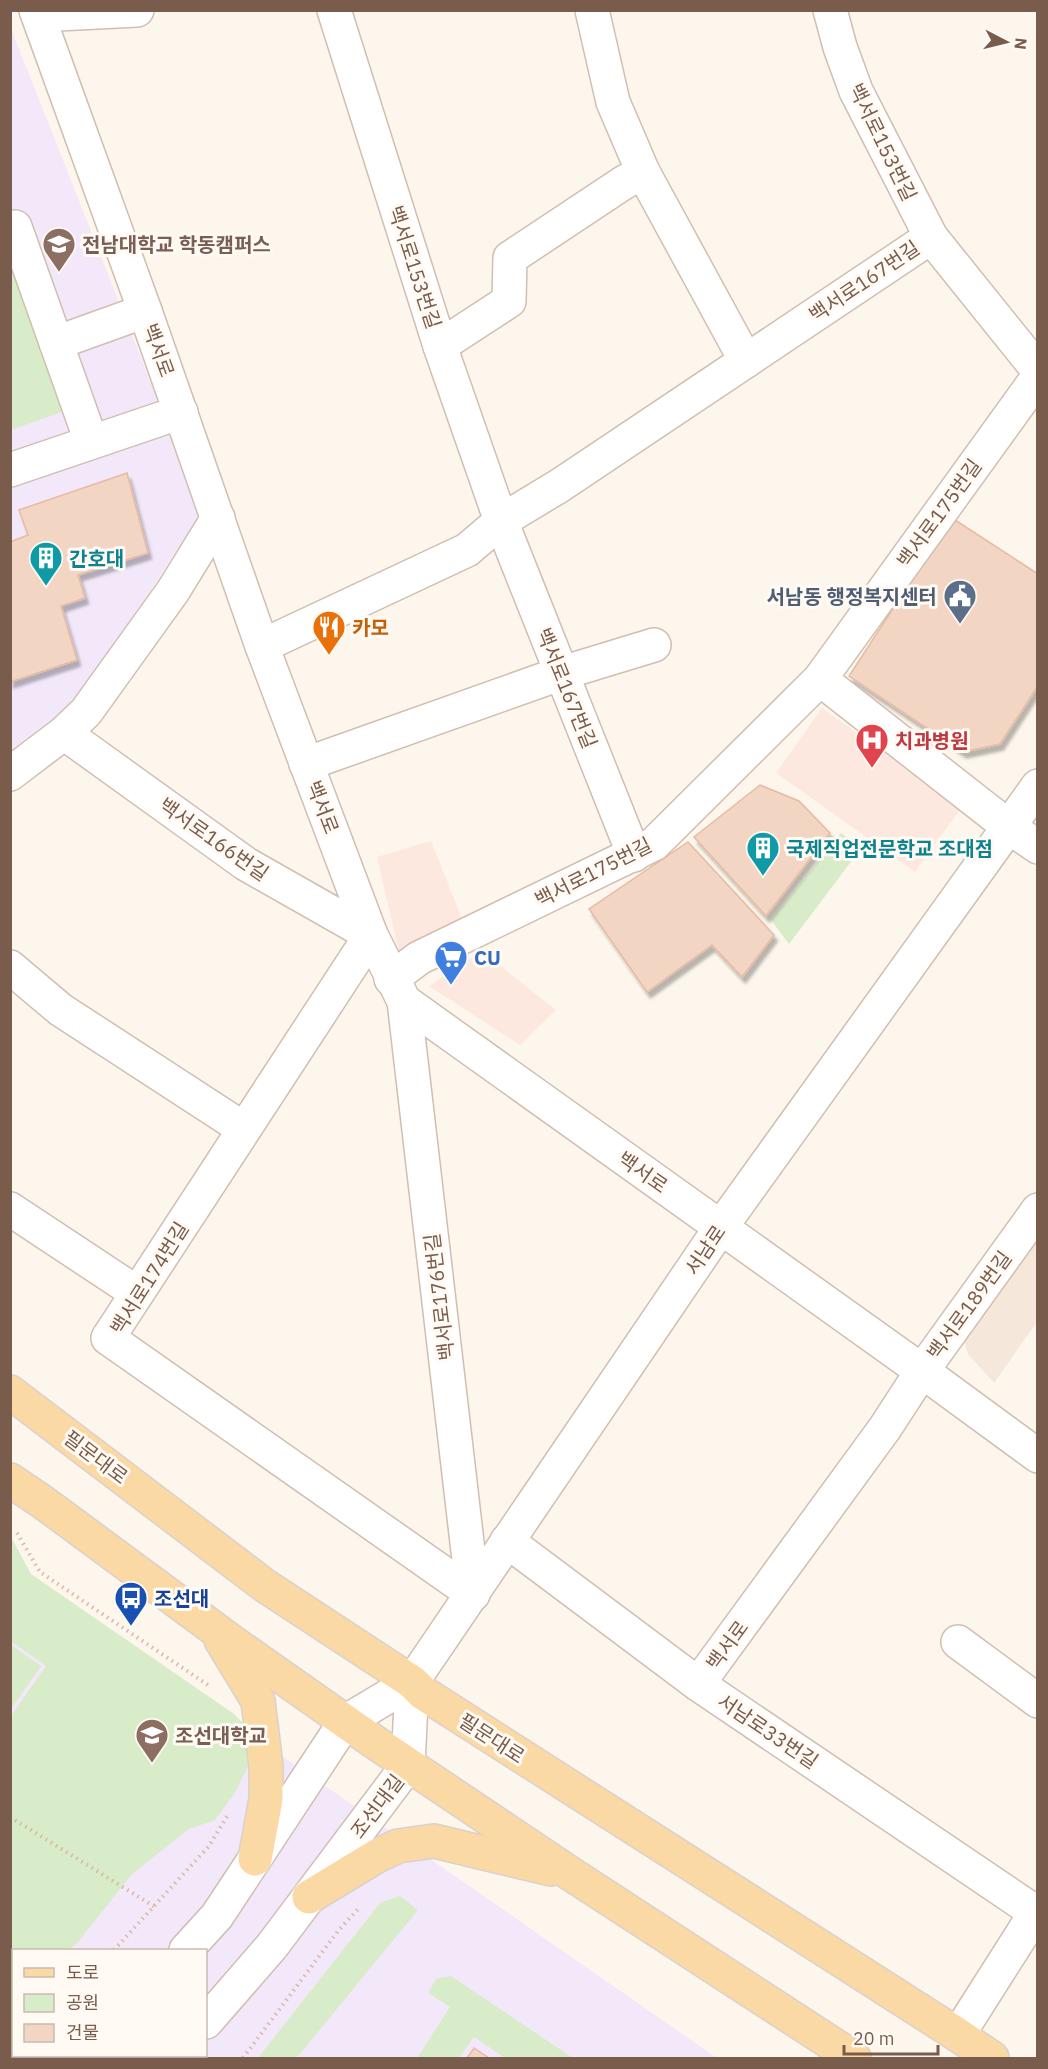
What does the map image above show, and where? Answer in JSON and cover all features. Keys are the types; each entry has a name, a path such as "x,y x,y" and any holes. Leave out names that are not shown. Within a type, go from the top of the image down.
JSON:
{"main road":[{"name":"필문대로","path":"10,1392 264,1585 412,1682 423,1694 992,2058"},
{"path":"10,1480 345,1722 571,1874 854,2058"},
{"path":"214,1629 258,1701 266,1766 266,1799 255,1859"},
{"path":"309,1897 375,1857 398,1846 434,1841 571,1874"}],"street":[{"path":"37,13 137,10"},
{"name":"백서로153번길","path":"334,10 440,346 501,521"},
{"path":"592,10 613,102 643,172 746,361"},
{"name":"백서로153번길","path":"830,10 856,91 931,237"},
{"name":"백서로","path":"37,13 181,412 262,646 371,935 398,990 720,1227 1038,1456"},
{"path":"440,346 509,301 510,258 643,172"},
{"path":"10,229 15,227 91,441"},
{"name":"백서로167번길","path":"262,646 466,550 501,521 559,486 931,237 1038,370"},
{"path":"56,343 145,311"},
{"name":"백서로175번길","path":"398,990 419,958 654,844 820,679 1038,377"},
{"path":"10,470 181,412"},
{"path":"10,774 64,733 86,712 159,609 218,518"},
{"name":"백서로167번길","path":"501,521 634,855"},
{"path":"306,764 561,673 654,645"},
{"path":"820,679 1009,827 1038,847"},
{"name":"백서로166번길","path":"64,733 246,864 371,935"},
{"name":"서남로","path":"412,1682 720,1227 1038,786"},
{"name":"백서로174번길","path":"371,935 108,1338 473,1593"},
{"path":"10,967 62,1010 244,1129"},
{"name":"백서로176번길","path":"398,990 473,1593"},
{"path":"10,1209 137,1293"},
{"name":"백서로189번길","path":"922,1371 1038,1210"},
{"name":"백서로","path":"698,1684 885,1428 922,1371"},
{"name":"서남로33번길","path":"507,1541 698,1684 1036,1910"},
{"path":"958,1642 1038,1701"},
{"path":"187,1949 217,1916 345,1722 412,1682"},
{"name":"조선대길","path":"207,2021 273,1946 408,1765 412,1682"},
{"path":"958,2035 1036,1910"}],"path":[{"path":"17,1533 40,1572 213,1689"},
{"path":"115,1949 209,1846 231,1809"},
{"path":"10,1817 155,1907"},
{"path":"243,2058 338,1931 363,1903"}],"shaded area":[{"name":"전남대학교 학동캠퍼스","path":"10,26 205,520 177,549 83,697 11,759"},
{"path":"822,708 962,807 915,872 776,773"},
{"path":"431,841 464,924 399,952 377,857"},
{"path":"482,951 556,1010 520,1045 429,986"},
{"path":"1037,1224 1037,1322 994,1383 968,1354 961,1329"},
{"name":"조선대학교","path":"10,1556 24,1577 717,2058 11,2058"}],"green space":[{"path":"12,265 62,412 11,430 10,266"},
{"path":"841,833 862,847 789,944 771,920"},
{"path":"10,1535 31,1574 234,1714 245,1725 250,1762 234,1794 215,1820 189,1829 132,1874 78,1942 69,1949 12,1949 11,2013 11,1716 46,1666 11,1641"},
{"path":"11,1645 41,1666 11,1709"},
{"path":"400,1896 418,1910 299,2055 295,2058 258,2058 380,1903"},
{"path":"451,1976 573,2058 505,2058 474,2037 459,2058 417,2058 450,2007 428,1993 436,1979"}],"building":[{"name":"간호대","path":"127,473 148,553 78,575 85,598 61,606 77,660 10,682 10,542 28,535 19,510"},
{"name":"서남동 행정복지센터","path":"952,518 1038,574 1038,686 1000,744 963,752 849,676"},
{"name":"국제직업전문학교 조대점","path":"760,785 799,801 830,833 766,916 694,837"},
{"path":"688,842 774,935 742,977 712,945 647,992 589,909"},
{"path":"474,2048 489,2058 467,2058"}],"place":[{"name":"전남대학교 학동캠퍼스","path":"59,273"},
{"name":"간호대","path":"46,587"},
{"name":"서남동 행정복지센터","path":"960,625"},
{"name":"카모","path":"329,656"},
{"name":"치과병원","path":"872,769"},
{"name":"국제직업전문학교 조대점","path":"763,877"},
{"name":"CU","path":"451,986"},
{"name":"조선대","path":"131,1627"},
{"name":"조선대학교","path":"152,1764"}]}
